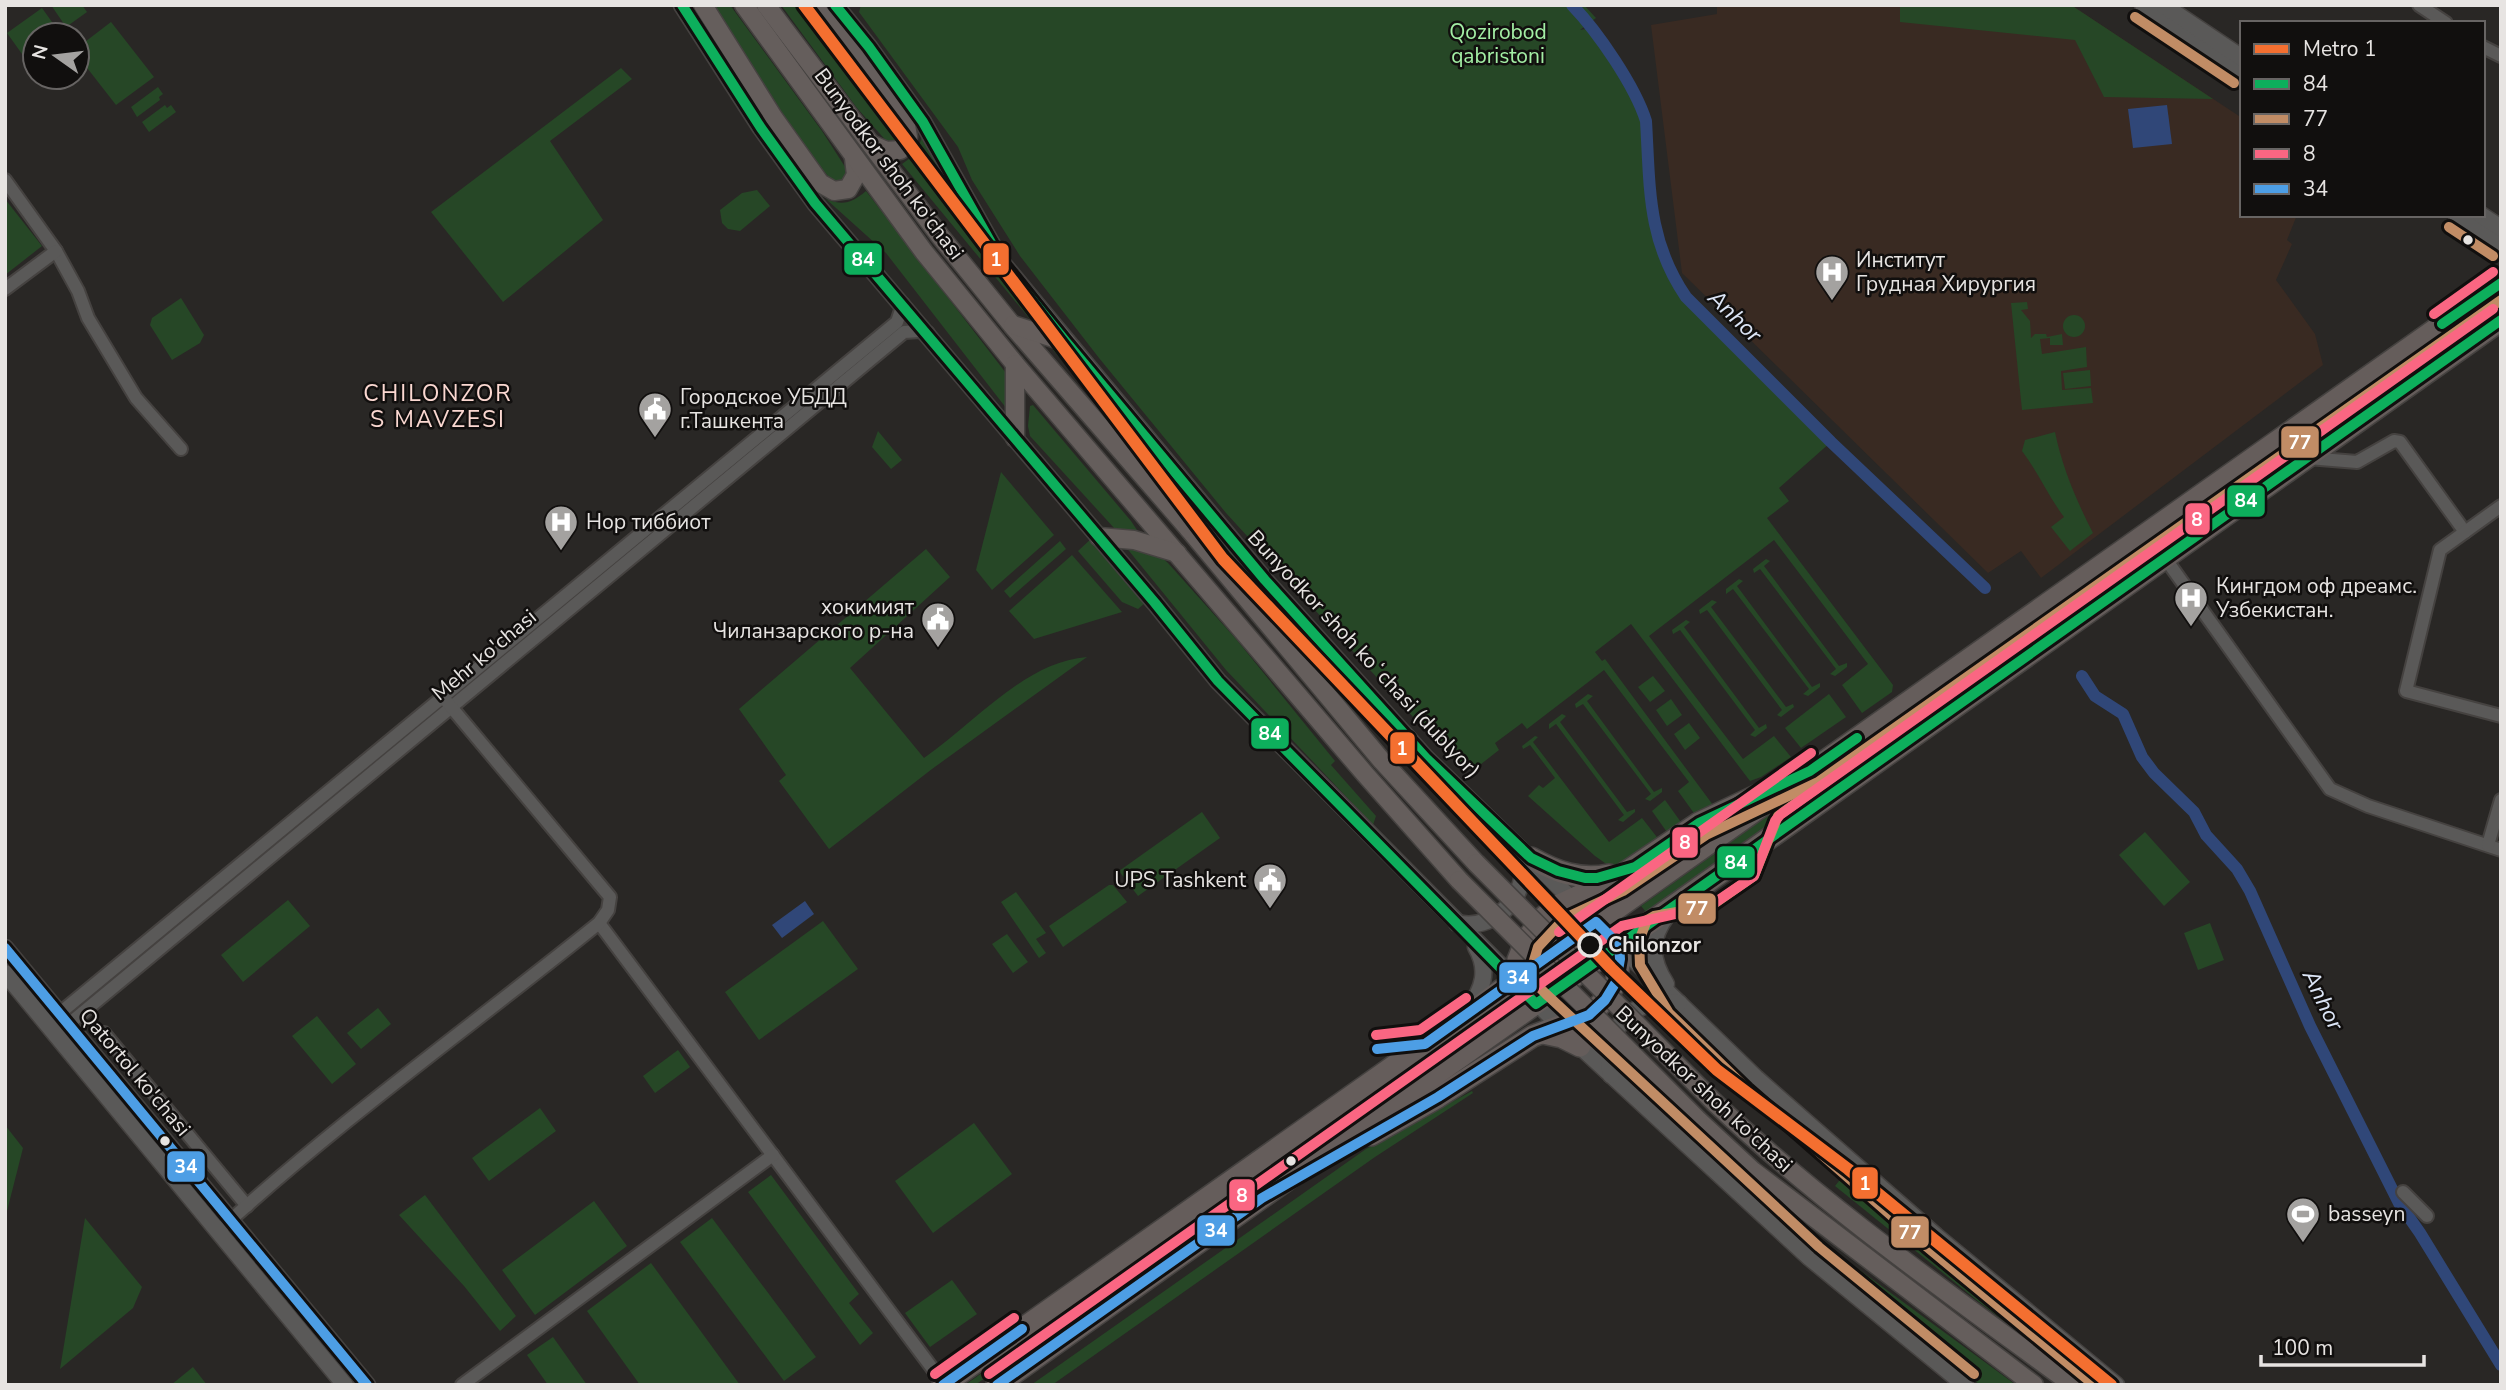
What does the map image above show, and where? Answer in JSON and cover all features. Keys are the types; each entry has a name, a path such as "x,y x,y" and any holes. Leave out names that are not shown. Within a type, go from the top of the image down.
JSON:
{"highway":[{"path":"943,1385 2501,283"},
{"path":"997,1385 2501,320"},
{"path":"1844,747 1839,757 1841,767 1850,773 1861,773"},
{"path":"1514,981 1520,953 1530,934 1551,911 1571,898 1616,879 1699,823 1810,771"},
{"path":"1524,851 1558,871 1585,878 1609,875 1634,867"},
{"path":"1262,1198 1438,1097 1512,1048 1589,1014 1605,1000 1619,972 1619,945"},
{"path":"1386,1110 1414,1077 1469,1035 1471,1030 1466,1024 1451,1024"},
{"path":"1552,1030 1580,1046"}],"main road":[{"path":"703,5 779,126 820,183 834,191 848,189 856,175 854,158"},
{"name":"Bunyodkor shoh ko'chasi","path":"744,5 924,252 1015,364 1459,880 1753,1171 2034,1385"},
{"name":"Bunyodkor shoh ko'chasi","path":"766,5 940,236 1012,325 1189,528 1382,761 1476,863 1765,1150 1949,1294 2073,1385"},
{"path":"813,5 906,125 908,137 900,150 886,151 871,144"},
{"path":"1012,325 1066,342"},
{"path":"1015,364 1015,438"},
{"path":"1182,483 1189,528"},
{"path":"1099,537 1134,540 1177,553"}],"street":[{"path":"682,5 788,166 815,202 929,334 1218,681 1514,981 1536,1004 1552,1030"},
{"name":"Bunyodkor shoh koʻchasi (dublyor)","path":"835,5 923,122 1003,264 1182,483 1265,580 1417,748 1756,1078 1936,1237 2116,1385"},
{"path":"2143,5 2240,70"},
{"path":"2163,5 2240,57"},
{"path":"2419,5 2443,21"},
{"path":"2485,48 2501,56"},
{"path":"5,180 56,251 78,291 88,318 136,398 181,449"},
{"path":"2461,217 2501,244"},
{"path":"2484,217 2501,228"},
{"path":"5,289 56,251"},
{"path":"903,304 901,327 929,334"},
{"name":"Mehr ko'chasi","path":"58,1024 901,327"},
{"path":"2306,458 2357,463 2394,441 2400,442 2465,532"},
{"path":"2501,506 2440,550 2406,691 2501,716"},
{"path":"2165,558 2330,789 2368,806 2501,850"},
{"path":"225,1226 391,1085 599,923 608,910 610,897 452,698"},
{"path":"2488,845 2501,800"},
{"path":"1461,927 1486,921 1512,902 1524,875 1524,851"},
{"path":"1673,907 1657,930 1653,954 1657,968 1679,1003"},
{"path":"599,923 943,1385"},
{"path":"1451,1024 1475,1000 1484,976 1485,966 1481,955 1461,927"},
{"name":"Qatortol ko'chasi","path":"5,948 58,1024 225,1226 367,1385"},
{"name":"Qatortol ko'chasi","path":"5,973 58,1024"},
{"path":"1611,1075 1609,1044 1623,1018 1650,1003 1679,1003"},
{"path":"104,1033 247,1206"},
{"path":"1580,1046 1810,1258 1965,1385"},
{"path":"462,1385 773,1155"},
{"path":"2403,1192 2427,1216"},
{"name":"Qatortol ko'chasi","path":"225,1226 345,1385"}],"shaded area":[{"path":"1717,5 2071,5 2240,117 2240,217 2296,217 2287,240 2292,244 2276,280 2315,334 2323,365 2041,578 2021,551 1988,573 1682,273 1651,25 1717,14"}],"green space":[{"path":"51,5 82,5 87,12 74,21 62,21"},
{"path":"714,5 730,5 822,131 849,173 847,183 833,182 804,147"},
{"path":"781,5 805,5 903,133 903,140 889,144 857,108"},
{"name":"Qozirobod qabristoni","path":"861,5 1584,5 1596,18 1580,30 1591,28 1615,61 1646,121 1650,188 1657,237 1677,284 1710,324 1831,442 1779,488 1789,501 1767,518 1893,685 1892,692 1862,713 1842,685 1868,664 1774,540 1649,636 1743,759 1774,736 1791,757 1761,777 1750,781 1631,624 1595,652 1602,661 1605,659 1713,805 1696,816 1678,791 1689,782 1604,670 1527,729 1522,723 1495,743 1499,750 1476,768 1464,766 1456,757 1448,755 1226,513 1099,358 1020,256 972,180 958,147 859,12"},
{"path":"1900,5 2071,5 2213,99 2104,97 2075,40 1900,22"},
{"path":"42,8 51,21 24,21"},
{"path":"111,22 154,77 116,105 91,73 91,37"},
{"path":"21,23 21,53 7,33"},
{"path":"621,68 632,79 550,141 603,220 503,302 431,212"},
{"path":"158,87 163,94 159,97 160,100 137,117 131,107"},
{"path":"165,105 167,108 171,105 176,112 149,132 142,122"},
{"path":"922,136 980,244 1043,325 1029,318 902,164 917,153"},
{"path":"757,190 770,206 740,231 728,229 722,223 720,210 742,193"},
{"path":"866,191 1009,377 1010,413 886,253 826,199 847,202"},
{"path":"5,199 42,246 5,275"},
{"path":"181,298 204,335 200,343 172,360 150,325 152,318"},
{"path":"2501,298 2501,306 1855,763 1851,757 2299,444"},
{"path":"2027,302 2028,309 2021,310 2030,321 2031,338 2035,334 2046,334 2047,337 2062,334 2063,345 2050,345 2050,338 2040,339 2042,354 2086,347 2087,367 2061,371 2062,390 2091,388 2093,403 2022,410 2011,303"},
{"path":"2074,315 2082,318 2085,326 2082,334 2074,337 2066,334 2063,326 2066,318"},
{"path":"1053,350 1063,350 1176,482 1177,498"},
{"path":"2090,370 2091,386 2065,389 2063,373"},
{"path":"1033,405 1139,533 1115,529 1030,436 1028,426 1030,406"},
{"path":"878,431 902,460 891,469 872,447"},
{"path":"2055,432 2071,484 2093,533 2070,551 2051,527 2064,517 2022,451 2025,440"},
{"path":"1001,472 1054,535 992,590 976,570"},
{"path":"1201,512 1422,758 1408,765 1203,528"},
{"path":"1092,538 1146,602 1138,609 1122,602 1078,551"},
{"path":"1060,541 1066,549 1010,598 1004,591"},
{"path":"1125,546 1157,553 1236,639 1335,761 1331,765 1376,816 1373,825 1226,670"},
{"path":"926,549 950,577 850,668 924,758 1021,682 1064,661 1087,657 932,769 829,849 779,781 786,775 739,709"},
{"path":"1072,555 1122,612 1034,639 1009,611"},
{"path":"1766,559 1770,561 1764,566 1839,666 1847,663 1847,667 1835,676 1830,674 1836,669 1760,569 1754,573 1753,569"},
{"path":"1739,579 1743,581 1737,586 1812,687 1820,683 1820,687 1808,696 1803,694 1809,689 1733,589 1726,594 1726,589"},
{"path":"1712,600 1717,602 1711,607 1786,707 1793,704 1794,707 1781,717 1777,715 1782,710 1707,610 1700,614 1699,610"},
{"path":"1686,620 1690,622 1684,627 1759,728 1766,724 1767,728 1755,737 1750,735 1755,730 1680,630 1673,634 1672,630"},
{"path":"1653,676 1665,691 1650,702 1638,687"},
{"path":"1588,694 1593,696 1587,701 1654,792 1662,788 1662,792 1650,801 1645,799 1651,794 1583,704 1576,708 1575,704"},
{"path":"1829,694 1846,717 1801,748 1785,728"},
{"path":"1671,699 1682,715 1667,726 1656,710"},
{"path":"1562,714 1566,716 1560,722 1627,812 1635,809 1623,822 1618,820 1624,815 1556,724 1549,729 1549,724"},
{"path":"1689,723 1700,738 1685,750 1674,734"},
{"path":"1535,736 1538,737 1533,742 1609,842 1642,818 1660,841 1612,868 1595,856 1528,796 1539,785 1543,788 1555,778 1530,745 1523,749 1522,746"},
{"path":"1828,773 1832,779 1646,912 1641,906"},
{"path":"1665,800 1683,825 1669,835 1652,811"},
{"path":"1202,812 1220,838 1138,896 1119,871"},
{"path":"2145,832 2190,882 2164,906 2119,855"},
{"path":"1109,885 1113,885 1127,902 1063,947 1049,926"},
{"path":"1016,892 1046,933 1036,939 1046,953 1039,958 1001,902"},
{"path":"288,900 310,926 243,982 221,955"},
{"path":"823,921 858,969 759,1040 725,992"},
{"path":"2210,923 2224,960 2198,970 2184,933"},
{"path":"1007,934 1028,962 1013,973 992,944"},
{"path":"378,1008 391,1024 361,1049 347,1033"},
{"path":"317,1016 356,1064 332,1084 292,1036"},
{"path":"1462,1031 1464,1034 1421,1064 1386,1095 975,1385 965,1385"},
{"path":"678,1050 690,1067 655,1093 643,1076"},
{"path":"1472,1091 1473,1093 1375,1157 1052,1385 1031,1385 1366,1149"},
{"path":"540,1108 556,1131 489,1181 472,1158"},
{"path":"974,1123 1012,1174 933,1233 895,1181"},
{"path":"5,1125 23,1148 5,1219"},
{"path":"1847,1171 2107,1385 2090,1385 1979,1302 1835,1186"},
{"path":"771,1175 859,1294 849,1303 873,1333 860,1345 748,1192"},
{"path":"425,1195 516,1316 500,1331 464,1286 399,1215"},
{"path":"594,1201 627,1246 535,1315 502,1270"},
{"path":"85,1218 142,1287 133,1308 60,1369"},
{"path":"712,1218 816,1357 784,1381 680,1242"},
{"path":"1794,1225 1806,1234 1808,1232 2016,1385 1980,1385 1790,1231"},
{"path":"651,1263 740,1385 640,1385 587,1311"},
{"path":"952,1280 977,1314 930,1347 905,1313"},
{"path":"553,1337 587,1385 548,1385 527,1355"},
{"path":"193,1367 207,1385 171,1385"}],"water":[{"path":"2167,105 2172,144 2133,148 2128,109"},
{"path":"805,901 814,914 782,938 772,925"}],"waterway":[{"name":"Anhor","path":"1572,5 1615,60 1641,107 1646,121 1650,191 1657,234 1673,276 1686,297 1831,442 1985,588"},
{"name":"Anhor","path":"2082,676 2095,696 2123,714 2142,757 2154,773 2194,812 2206,835 2237,869 2250,891 2310,1026 2399,1203 2501,1365"}],"metro line":[{"name":"1","path":"804,5 1223,559 1611,968 1717,1070 1848,1169 2111,1385"}],"transit line":[{"name":"84","path":"682,5 761,128 815,203 1155,603 1218,681 1536,1004 2501,320"},
{"name":"84","path":"835,5 923,122 1003,264 1066,342 1265,580 1426,758 1531,858 1558,871 1585,878 1597,878 1635,867 1699,823 1810,771 1857,738"},
{"name":"77","path":"2135,17 2234,83"},
{"name":"77","path":"2449,227 2493,256"},
{"name":"8","path":"2434,314 2493,272"},
{"name":"84","path":"2442,324 2501,283"},
{"name":"77","path":"1974,1374 1819,1247 1546,994 1529,977 1538,947 1565,918 1623,891 1706,835 1818,782 2501,300"},
{"name":"8","path":"989,1374 1622,926 1710,906 1754,876 1775,821 1780,815 2493,309"},
{"name":"8","path":"1559,932 1811,753"},
{"name":"77","path":"1866,753 1778,816 1754,876 1711,906 1654,916 1647,920 1639,941 1640,965 1669,1013 1747,1089 1927,1247 2094,1385"},
{"name":"34","path":"997,1385 1262,1198 1438,1097 1533,1036 1589,1015 1605,1000 1616,982 1620,959 1619,945 1596,922 1425,1044 1377,1049"},
{"name":"34","path":"5,948 367,1385"},
{"name":"8","path":"1376,1035 1420,1030 1466,998"},
{"name":"8","path":"935,1374 1014,1318"},
{"name":"34","path":"943,1385 1022,1329"}],"place":[{"name":"Институт Грудная Хирургия","path":"1832,302"},
{"name":"Городское УБДД г.Ташкента","path":"655,439"},
{"name":"Нор тиббиот","path":"561,552"},
{"name":"Кингдом оф дреамс. Узбекистан.","path":"2191,628"},
{"name":"хокимият Чиланзарского р-на","path":"938,649"},
{"name":"UPS Tashkent","path":"1270,910"},
{"name":"Chilonzor","path":"1590,945"},
{"name":"basseyn","path":"2303,1244"}],"district":[{"name":"CHILONZOR S MAVZESI","path":"438,406"}]}
